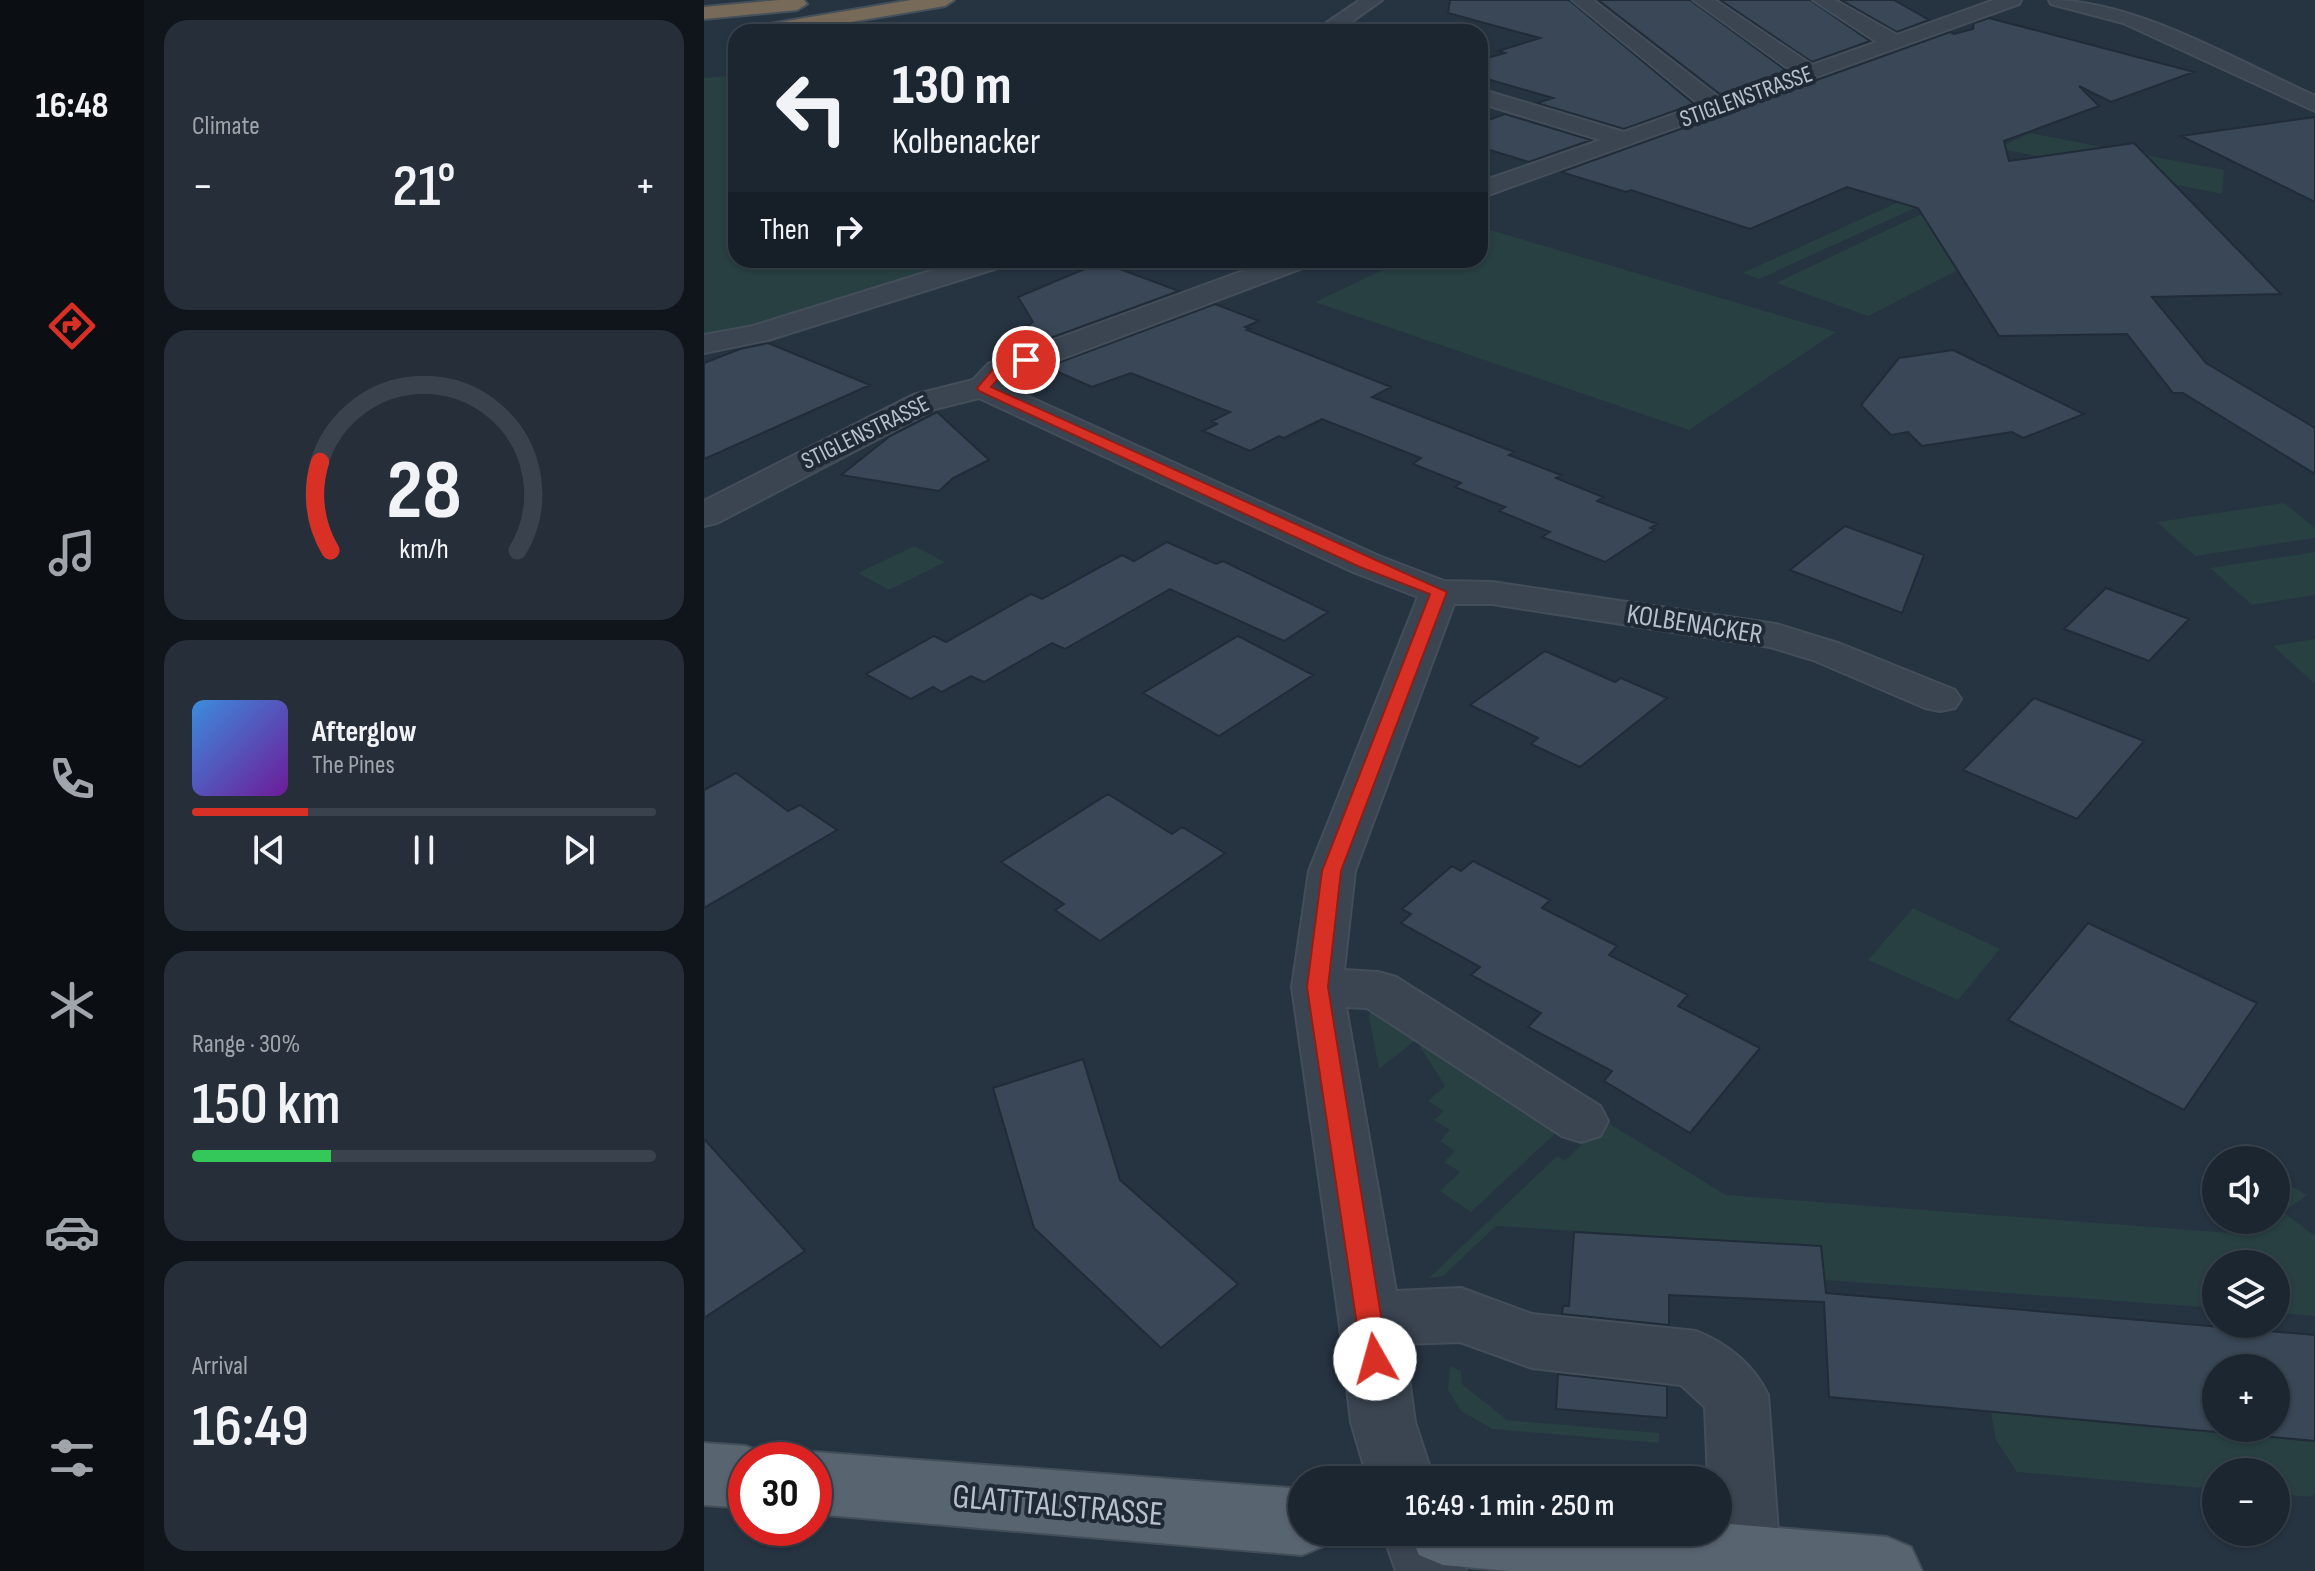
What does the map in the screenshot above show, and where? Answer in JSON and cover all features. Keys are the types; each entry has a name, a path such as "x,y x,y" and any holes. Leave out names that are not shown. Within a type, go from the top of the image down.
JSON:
{"highway":[{"path":"704,2 720,0"},
{"path":"704,13 837,0"},
{"path":"804,24 945,0"}],"main road":[{"path":"704,1474 728,1476"},
{"name":"GLATTTALSTRASSE","path":"832,1484 1288,1521"},
{"path":"1600,1546 1887,1571"}],"street":[{"path":"1336,24 1373,0"},
{"path":"1581,0 1709,102 1720,106"},
{"path":"1702,0 1803,69 1813,72"},
{"path":"1822,0 1887,39 1898,41"},
{"path":"1943,0 1974,14"},
{"name":"STIGLENSTRASSE","path":"1488,187 2012,0"},
{"path":"2058,0 2130,19 2315,104"},
{"path":"1488,98 1625,140"},
{"path":"704,344 758,334 968,268"},
{"name":"STIGLENSTRASSE","path":"704,515 924,402 951,393 983,388 999,371 1012,365 1262,268"},
{"name":"KOLBENACKER","path":"983,388 1366,564 1439,592 1492,593 1776,636 1827,652 1940,699"},
{"path":"1397,1466 1383,1422 1370,1319 1317,987 1332,871 1439,592"},
{"path":"1317,987 1378,990 1581,1121"},
{"path":"1370,1319 1461,1315 1532,1341 1696,1359 1736,1395 1746,1559"},
{"path":"1421,1546 1431,1571"}],"green space":[{"path":"728,76 728,268 981,268 704,353 704,78"},
{"path":"2030,133 2224,170 2222,194 1997,148"},
{"path":"1999,156 2018,161 1759,279 1743,273"},
{"path":"1919,215 2011,243 1868,316 1776,283"},
{"path":"1488,229 1836,332 1689,430 1315,302 1387,268 1488,268"},
{"path":"2284,503 2315,528 2315,538 2195,556 2157,522"},
{"path":"914,546 945,562 889,590 858,573"},
{"path":"2315,552 2315,595 2252,605 2210,568"},
{"path":"2315,639 2315,684 2273,646"},
{"path":"1913,908 2000,949 1958,1000 1868,960"},
{"path":"1371,1008 1561,1128 1471,1212 1440,1191 1460,1172 1444,1162 1455,1151 1440,1141 1450,1130 1434,1120 1444,1111 1428,1101 1445,1086 1416,1040 1379,1069 1369,1017"},
{"path":"1605,1121 1726,1195 2202,1231 2202,1234 2290,1234 2290,1217 2315,1236 2315,1316 2290,1314 2290,1250 2202,1250 2202,1307 1824,1280 1821,1246 1496,1226 1443,1276 1429,1278 1557,1156 1565,1161"},
{"path":"2290,1186 2307,1195 2290,1207"},
{"path":"1450,1366 1461,1371 1462,1384 1507,1420 1659,1433 1659,1443 1492,1429 1461,1411 1448,1390"},
{"path":"1991,1412 2202,1431 2202,1442 2290,1442 2290,1439 2315,1441 2315,1492 2311,1497 2290,1495 2290,1458 2202,1458 2202,1488 2017,1472 1996,1440"}],"building":[{"path":"1450,0 1569,0 1694,104 1624,129 1537,103 1553,98 1488,79 1488,58 1505,53 1498,51 1540,38 1448,13"},
{"path":"1598,0 1690,0 1787,71 1721,95"},
{"path":"1720,0 1810,0 1870,41 1812,62"},
{"path":"1841,0 1894,0 1929,20 1897,32"},
{"path":"1989,18 2194,72 2111,102 2079,86 2099,106 2004,141 2009,161 2134,143 2281,294 2152,297 2206,363 2315,428 2315,474 2183,393 2173,393 2127,334 1999,336 1918,208 1847,187 1750,229 1631,190 1626,192 1561,172 1950,32 1954,34 1973,29 1974,23"},
{"path":"1505,114 1591,140 1529,162 1488,149 1488,120"},
{"path":"2315,117 2315,202 2181,136"},
{"path":"1087,268 1117,268 1179,291 1012,352 1001,348 1033,322 1018,297"},
{"path":"1215,304 1259,321 1245,327 1250,329 1247,330 1391,387 1372,397 1514,452 1509,455 1561,475 1556,478 1603,497 1597,501 1657,524 1650,528 1654,530 1605,562 1542,537 1550,532 1499,511 1505,507 1455,487 1461,483 1413,464 1421,458 1322,419 1250,451 1203,431 1217,424 1212,421 1230,412 1131,373 1092,387 1047,367"},
{"path":"768,343 870,385 704,459 704,363 740,349"},
{"path":"1953,350 2084,414 2023,438 2012,432 1922,446 1908,432 1891,435 1861,405 1899,358"},
{"path":"937,412 989,460 953,478 939,491 841,475 890,436"},
{"path":"1845,526 1924,555 1902,613 1790,570"},
{"path":"1167,542 1216,564 1223,561 1328,612 1284,641 1170,589 1065,649 1052,643 984,682 971,676 942,692 933,687 911,699 866,674 934,636 946,642 1031,594 1042,599 1122,555 1134,561"},
{"path":"2106,588 2189,619 2149,661 2064,629"},
{"path":"1238,636 1313,675 1219,736 1143,693"},
{"path":"1545,651 1615,682 1621,678 1667,698 1580,767 1531,744 1538,738 1470,705"},
{"path":"2034,698 2144,741 2077,819 1963,770"},
{"path":"736,773 788,811 800,805 837,830 704,908 704,790"},
{"path":"1108,794 1172,834 1182,827 1225,853 1100,941 1055,910 1064,904 1001,862"},
{"path":"1473,861 1550,900 1542,908 1617,946 1609,955 1688,995 1678,1006 1760,1048 1690,1133 1604,1081 1612,1071 1528,1027 1541,1013 1471,975 1480,967 1401,923 1411,914 1402,909 1452,866 1461,871"},
{"path":"2088,923 2257,1003 2184,1110 2008,1020"},
{"path":"1083,1059 1120,1180 1238,1284 1161,1348 1034,1228 993,1088"},
{"path":"704,1139 805,1251 704,1318"},
{"path":"1574,1232 1821,1246 1826,1293 2202,1325 2202,1338 2290,1338 2290,1333 2315,1335 2315,1441 2290,1439 2290,1354 2202,1354 2202,1431 1829,1397 1824,1302 1669,1295 1669,1325 1562,1314 1563,1306 1569,1306"},
{"path":"1558,1374 1667,1386 1667,1418 1556,1409"}],"route":[{"path":"1026,360 999,371 983,388 1366,564 1439,592 1360,790 1332,871 1317,987 1375,1359"}]}
